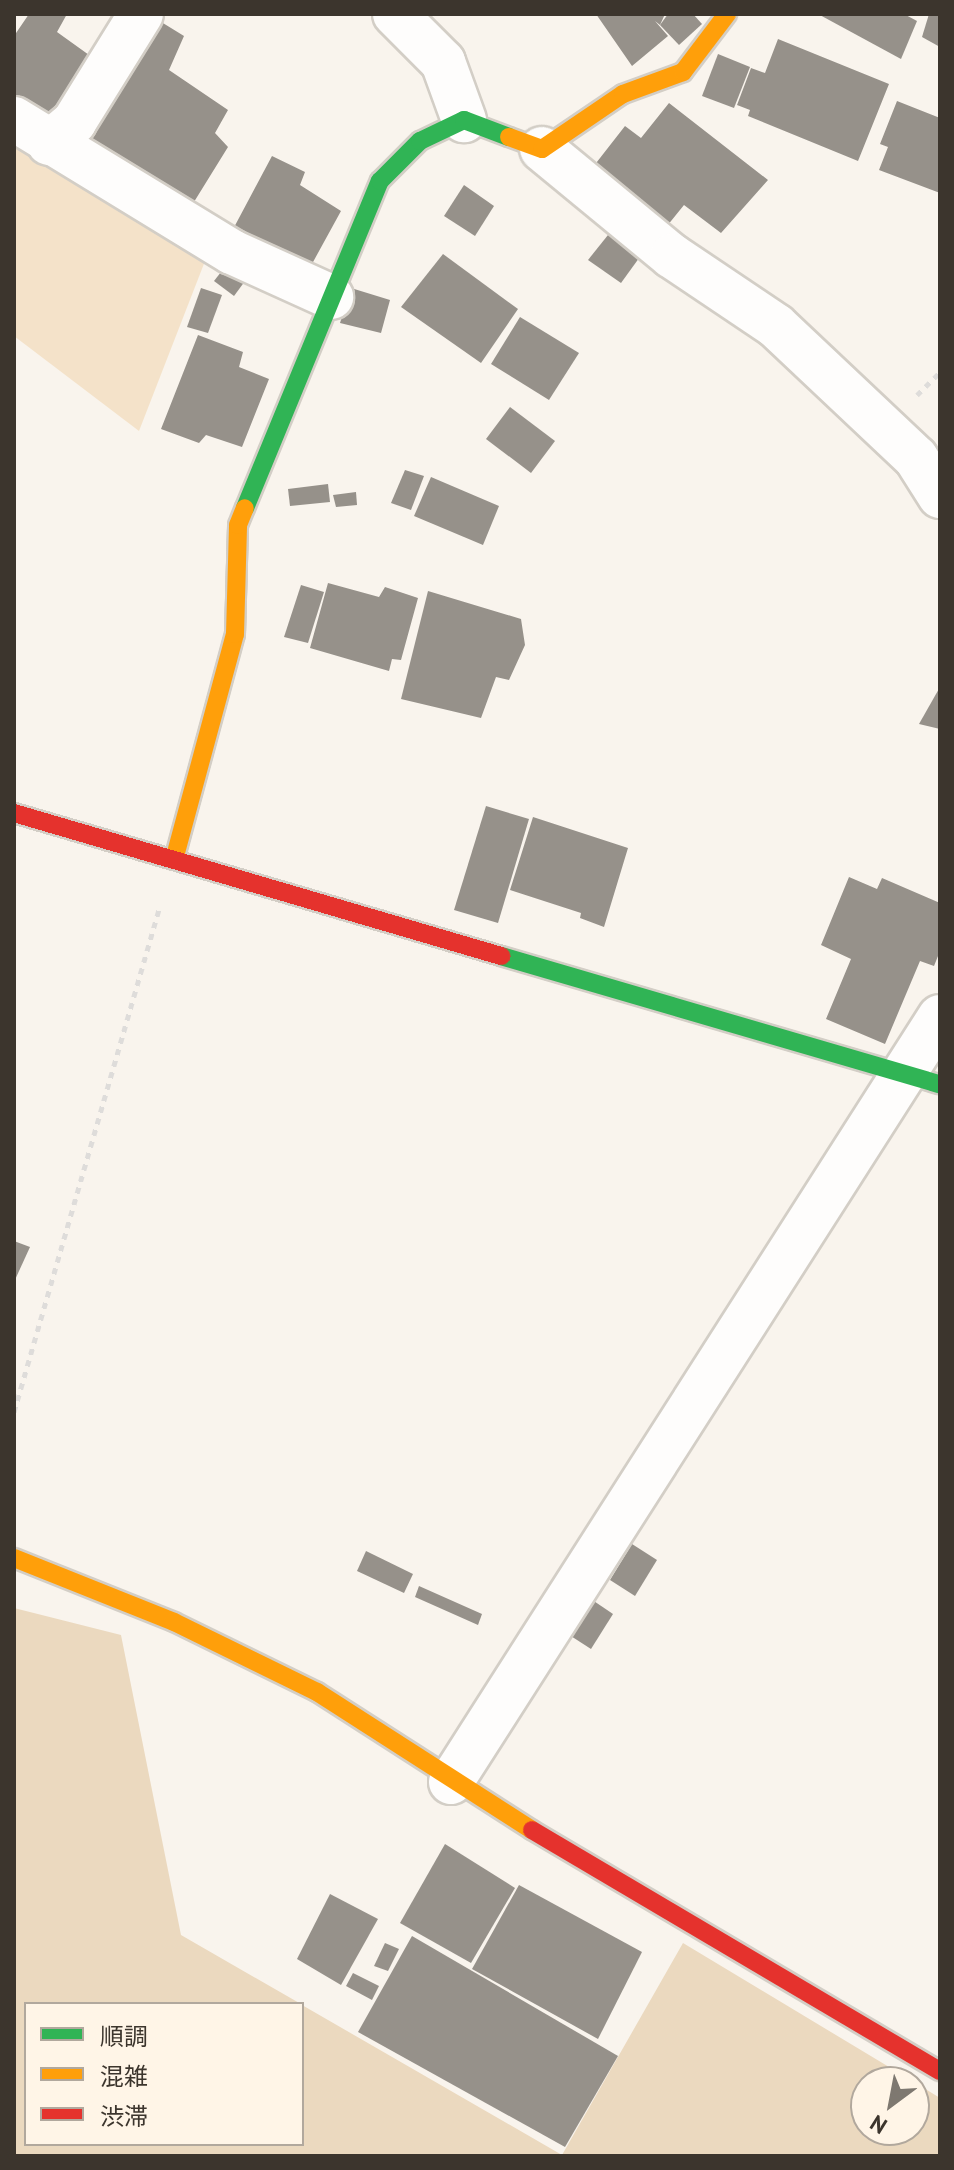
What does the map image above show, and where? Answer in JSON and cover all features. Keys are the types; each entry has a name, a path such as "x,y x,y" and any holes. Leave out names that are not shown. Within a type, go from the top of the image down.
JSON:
{"street":[{"path":"32,131 74,122 141,14"},
{"path":"395,14 443,62 464,120"},
{"path":"542,149 623,94 683,72 727,14"},
{"path":"174,860 235,634 238,525 380,181 420,141 464,120 542,149 672,256 776,326 916,458 940,496"},
{"path":"32,131 232,252 331,297"},
{"path":"14,813 922,1079"},
{"path":"451,1782 922,1079 940,1017"},
{"path":"14,1558 174,1622 317,1692 451,1782 940,2071"}],"path":[{"path":"14,1412 174,860"}],"shaded area":[{"path":"14,131 207,256 139,431 14,336"},
{"path":"14,1608 121,1635 181,1935 298,2002 24,2002 24,2146 304,2146 304,2006 562,2155 683,1943 887,2066 850,2066 850,2146 930,2146 930,2092 940,2098 940,2156 14,2156"}],"building":[{"path":"29,14 67,14 57,32 96,60 59,112 45,119 14,97 14,36"},
{"path":"596,14 665,14 660,25 655,21 668,36 632,66"},
{"path":"668,14 693,14 702,24 679,45 660,25"},
{"path":"818,14 904,14 917,21 901,59"},
{"path":"929,14 940,14 940,47 922,37"},
{"path":"158,20 184,36 169,70 228,110 215,133 228,147 189,210 80,146"},
{"path":"778,39 889,84 858,161 748,116 750,110 737,105 751,68 765,73"},
{"path":"718,54 750,67 734,108 702,96"},
{"path":"897,101 940,118 940,193 879,170 888,147 880,144"},
{"path":"669,103 768,180 721,233 684,205 667,226 593,167 625,126 641,138"},
{"path":"272,156 305,172 300,185 341,211 307,273 231,233"},
{"path":"464,185 494,206 475,236 444,216"},
{"path":"612,230 642,254 621,283 588,260"},
{"path":"443,254 518,309 481,363 401,307"},
{"path":"228,263 248,277 234,296 214,281"},
{"path":"201,288 222,295 208,333 187,327"},
{"path":"351,288 390,300 381,333 340,323"},
{"path":"520,317 579,353 549,400 491,364"},
{"path":"198,335 243,352 239,367 269,379 242,447 206,435 199,443 161,429"},
{"path":"510,407 555,441 531,473 486,439"},
{"path":"405,470 424,476 411,510 391,503"},
{"path":"431,477 499,506 483,545 414,516"},
{"path":"328,484 330,502 290,506 288,489"},
{"path":"356,492 357,505 336,507 333,495"},
{"path":"328,583 379,597 385,587 418,598 401,660 392,659 389,671 310,648"},
{"path":"301,585 324,592 308,643 284,637"},
{"path":"428,591 521,619 525,645 509,680 496,677 481,718 401,699"},
{"path":"940,687 940,729 919,724"},
{"path":"486,806 529,819 498,923 454,910"},
{"path":"533,817 628,848 604,927 580,918 581,913 510,890"},
{"path":"849,877 877,889 882,878 940,903 940,951 934,966 920,961 885,1044 826,1019 851,959 821,945"},
{"path":"14,1241 30,1247 14,1282"},
{"path":"632,1544 657,1560 635,1596 610,1580"},
{"path":"366,1551 413,1574 404,1593 357,1571"},
{"path":"419,1586 482,1614 478,1625 415,1597"},
{"path":"582,1593 613,1614 591,1649 560,1629"},
{"path":"445,1844 515,1888 471,1963 400,1923"},
{"path":"519,1885 642,1952 598,2039 472,1969"},
{"path":"330,1894 378,1919 341,1985 297,1959"},
{"path":"412,1936 618,2056 565,2147 358,2032"},
{"path":"385,1943 399,1949 388,1971 374,1966"},
{"path":"353,1973 379,1986 372,2000 346,1986"}],"traffic: fast":[{"path":"245,508 380,181 420,141 464,120 509,137"},
{"path":"501,956 940,1084"}],"traffic: slow":[{"path":"509,137 542,149 623,94 683,72 727,14"},
{"path":"174,860 235,634 238,525 245,508"},
{"path":"14,1558 174,1622 317,1692 532,1830"}],"traffic: jam":[{"path":"14,813 501,956"},
{"path":"532,1830 940,2071"}]}
